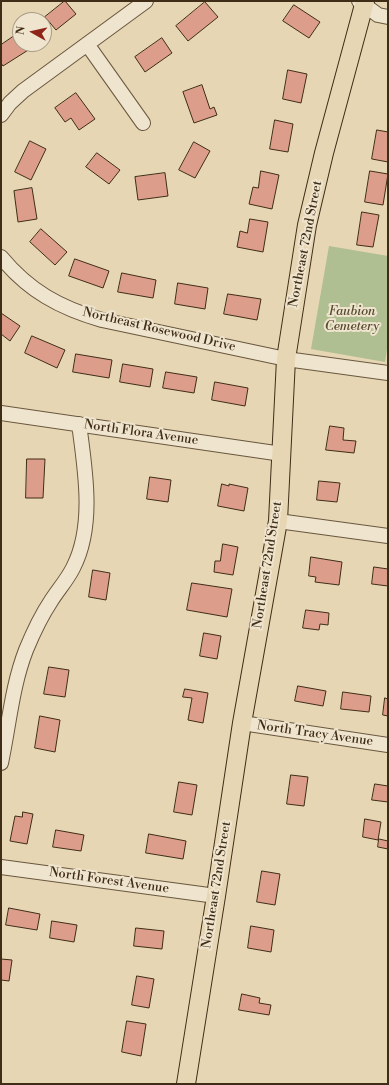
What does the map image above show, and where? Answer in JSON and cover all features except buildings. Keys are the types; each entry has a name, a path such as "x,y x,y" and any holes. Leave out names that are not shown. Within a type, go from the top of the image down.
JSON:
{"main road":[{"name":"Northeast 72nd Street","path":"186,1084 242,723 278,521 286,359 307,225 363,2"}],"street":[{"path":"1,115 10,103 23,91 146,1"},
{"path":"363,2 378,15 388,16"},
{"path":"87,44 143,123"},
{"name":"Northeast Rosewood Drive","path":"1,257 11,269 40,293 56,303 82,314 102,320 286,359 388,373"},
{"name":"North Flora Avenue","path":"1,413 282,454"},
{"path":"1,763 16,680 26,650 40,620 50,602 66,581 80,552 84,532 86,478 79,424"},
{"path":"278,521 388,536"},
{"name":"North Tracy Avenue","path":"242,723 388,745"},
{"name":"North Forest Avenue","path":"1,867 216,896"}],"green space":[{"name":"Faubion Cemetery","path":"329,246 388,256 388,343 385,362 311,349"}]}
